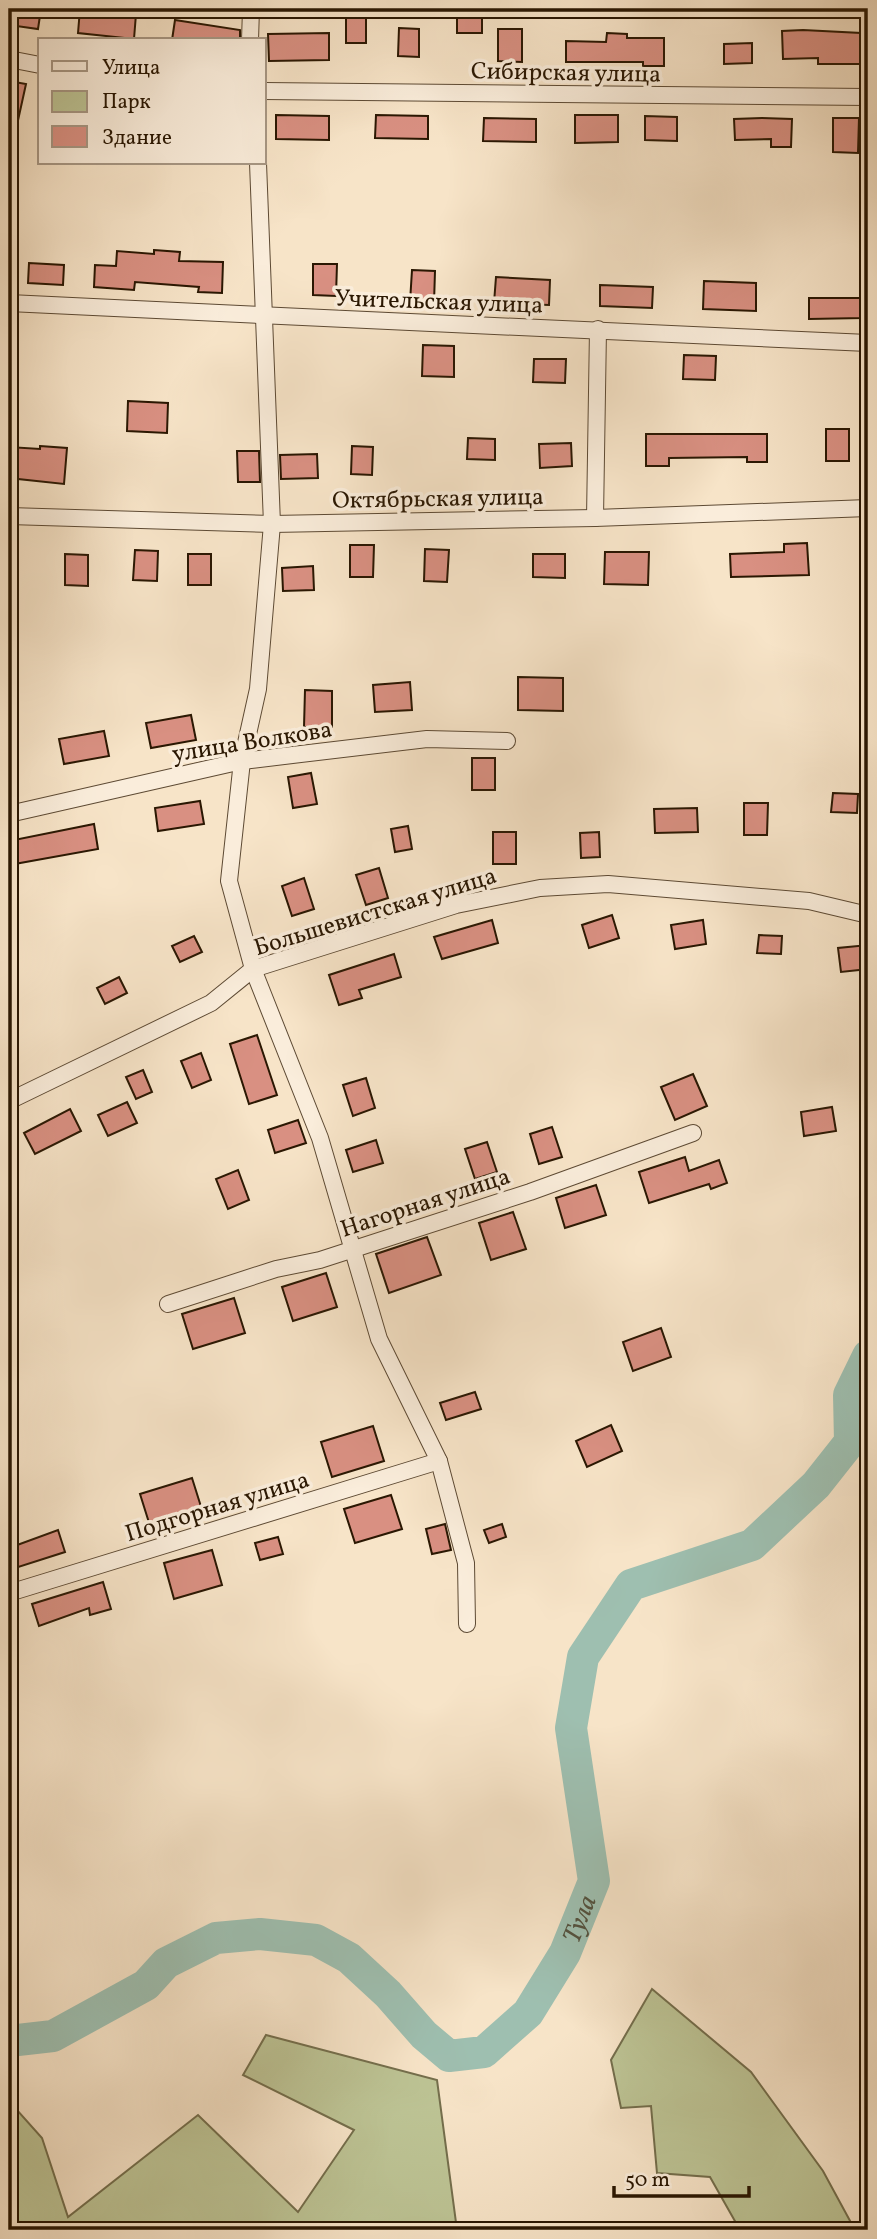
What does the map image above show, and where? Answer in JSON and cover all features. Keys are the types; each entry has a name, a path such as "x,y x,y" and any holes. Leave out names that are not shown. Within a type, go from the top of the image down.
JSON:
{"street":[{"path":"250,38 251,9"},
{"path":"9,59 38,65"},
{"name":"Сибирская улица","path":"266,92 868,97"},
{"path":"258,164 272,524 258,689 242,761 229,881 253,969 320,1138 379,1339 439,1461 466,1563 467,1624"},
{"name":"Учительская улица","path":"9,303 265,318 598,329 868,343"},
{"path":"595,518 598,329"},
{"name":"Октябрьская улица","path":"9,516 272,524 595,518 868,508"},
{"name":"улица Волкова","path":"9,814 242,761 427,739 507,741"},
{"name":"Большевистская улица","path":"9,1101 211,1003 253,969 456,905 540,888 608,884 809,901 868,915"},
{"name":"Нагорная улица","path":"168,1304 530,1192 693,1133"},
{"name":"Подгорная улица","path":"9,1593 439,1461"}],"green space":[{"path":"652,1989 751,2072 823,2171 855,2230 740,2230 710,2177 657,2173 651,2106 621,2108 611,2060"},
{"path":"266,2035 437,2080 457,2230 9,2230 9,2101 42,2138 68,2217 198,2115 298,2212 354,2130 243,2075"}],"building":[{"path":"9,9 41,9 38,29 9,25"},
{"path":"80,9 136,14 134,38 78,33"},
{"path":"457,9 482,9 482,33 457,33"},
{"path":"346,15 366,15 366,43 346,43"},
{"path":"175,20 240,30 240,38 172,38"},
{"path":"399,28 419,29 419,57 398,56"},
{"path":"498,29 522,29 522,62 498,61"},
{"path":"782,31 861,33 860,64 818,64 818,58 783,59"},
{"path":"329,33 329,60 269,61 268,34"},
{"path":"607,33 627,34 627,38 664,38 664,66 643,66 643,62 566,62 566,41 606,42"},
{"path":"752,43 752,63 724,64 724,44"},
{"path":"9,81 26,84 15,134 9,134"},
{"path":"276,115 329,116 329,140 276,139"},
{"path":"376,115 428,116 428,139 375,138"},
{"path":"575,115 618,115 618,142 575,143"},
{"path":"645,116 677,117 677,141 645,140"},
{"path":"484,118 536,119 536,142 483,141"},
{"path":"833,118 859,118 858,153 833,152"},
{"path":"734,119 792,119 791,147 771,147 771,139 735,140"},
{"path":"154,250 180,252 179,261 223,262 222,293 198,292 199,287 135,282 134,290 94,287 95,265 116,266 117,251 154,254"},
{"path":"29,263 64,265 63,285 28,283"},
{"path":"313,264 337,264 336,296 313,295"},
{"path":"412,270 435,271 434,303 410,302"},
{"path":"496,277 550,280 549,305 494,303"},
{"path":"704,281 756,283 756,311 703,309"},
{"path":"600,285 653,287 652,308 600,306"},
{"path":"809,298 863,298 863,318 809,319"},
{"path":"423,345 454,346 454,377 422,376"},
{"path":"684,355 716,356 715,380 683,379"},
{"path":"534,359 566,359 565,383 533,382"},
{"path":"128,401 168,403 167,433 127,431"},
{"path":"826,429 849,429 849,461 826,461"},
{"path":"646,434 767,434 767,462 747,462 747,457 669,458 669,466 646,466"},
{"path":"468,438 495,439 495,460 467,459"},
{"path":"571,443 572,466 540,468 539,444"},
{"path":"40,446 67,448 64,484 9,478 9,447 40,449"},
{"path":"352,446 373,447 372,475 351,474"},
{"path":"237,451 259,451 260,482 238,482"},
{"path":"317,454 318,478 281,479 280,455"},
{"path":"807,543 809,575 731,577 730,554 784,552 784,544"},
{"path":"350,545 374,545 373,577 350,577"},
{"path":"425,549 449,550 447,582 424,581"},
{"path":"135,550 158,551 157,581 133,580"},
{"path":"605,552 649,552 648,585 604,584"},
{"path":"65,554 88,555 88,586 65,585"},
{"path":"188,554 211,554 211,585 188,585"},
{"path":"533,554 565,554 565,578 533,577"},
{"path":"313,566 314,590 283,591 282,568"},
{"path":"518,677 563,678 563,711 518,710"},
{"path":"410,682 412,710 375,712 373,685"},
{"path":"305,690 332,691 332,727 304,727"},
{"path":"191,715 196,740 151,748 146,723"},
{"path":"104,731 109,756 64,764 59,739"},
{"path":"472,758 495,758 495,790 472,790"},
{"path":"311,773 317,804 293,808 288,777"},
{"path":"833,793 858,794 857,813 831,812"},
{"path":"200,801 204,824 158,831 155,808"},
{"path":"744,803 768,803 767,835 744,835"},
{"path":"697,808 698,832 655,833 654,809"},
{"path":"94,824 98,849 9,865 9,841"},
{"path":"408,826 412,849 395,852 391,829"},
{"path":"493,832 516,832 516,864 493,864"},
{"path":"599,832 600,857 581,858 580,833"},
{"path":"379,868 388,898 366,905 356,875"},
{"path":"304,878 314,909 292,916 282,886"},
{"path":"612,915 619,938 589,948 582,925"},
{"path":"492,920 498,943 442,959 434,937"},
{"path":"703,920 706,944 675,949 671,925"},
{"path":"759,935 782,936 781,954 757,953"},
{"path":"194,936 202,952 180,962 172,946"},
{"path":"868,945 868,969 841,972 838,948"},
{"path":"394,954 401,977 359,990 362,998 339,1005 329,975"},
{"path":"119,977 127,993 105,1004 97,988"},
{"path":"257,1035 277,1095 249,1104 230,1044"},
{"path":"201,1053 211,1080 192,1088 181,1061"},
{"path":"143,1070 152,1092 136,1099 126,1077"},
{"path":"693,1074 707,1106 675,1120 661,1087"},
{"path":"366,1078 375,1108 353,1116 343,1085"},
{"path":"127,1102 137,1123 108,1136 98,1115"},
{"path":"832,1107 836,1131 804,1136 801,1112"},
{"path":"70,1109 81,1131 35,1154 24,1133"},
{"path":"298,1120 306,1143 275,1153 268,1130"},
{"path":"552,1127 562,1157 539,1164 530,1134"},
{"path":"376,1140 383,1163 353,1172 346,1150"},
{"path":"487,1142 497,1172 475,1179 465,1149"},
{"path":"685,1157 689,1171 719,1160 727,1183 711,1189 709,1184 649,1203 639,1172"},
{"path":"238,1170 249,1200 228,1209 216,1179"},
{"path":"596,1185 606,1215 565,1228 556,1198"},
{"path":"513,1212 526,1249 491,1260 479,1223"},
{"path":"427,1237 441,1275 389,1293 376,1254"},
{"path":"326,1273 337,1307 293,1321 282,1287"},
{"path":"234,1298 245,1333 193,1349 182,1314"},
{"path":"661,1328 671,1357 633,1371 623,1342"},
{"path":"475,1392 481,1409 446,1420 440,1403"},
{"path":"611,1425 622,1451 587,1467 576,1441"},
{"path":"373,1426 384,1461 332,1477 321,1442"},
{"path":"192,1478 203,1513 151,1529 140,1494"},
{"path":"391,1495 402,1529 355,1543 344,1509"},
{"path":"445,1524 451,1550 432,1554 426,1529"},
{"path":"502,1524 506,1537 489,1543 484,1530"},
{"path":"58,1530 65,1552 9,1570 9,1548"},
{"path":"278,1537 283,1554 260,1560 255,1543"},
{"path":"212,1550 222,1585 174,1599 164,1563"},
{"path":"103,1582 111,1609 90,1615 89,1608 39,1626 32,1604"}],"waterway":[{"name":"Тула","path":"9,2041 53,2036 146,1985 166,1963 216,1938 260,1934 316,1940 349,1958 388,1994 424,2035 449,2056 484,2052 528,2013 565,1953 594,1881 571,1728 583,1657 631,1585 752,1545 816,1485 850,1442 849,1395 868,1356"}]}
